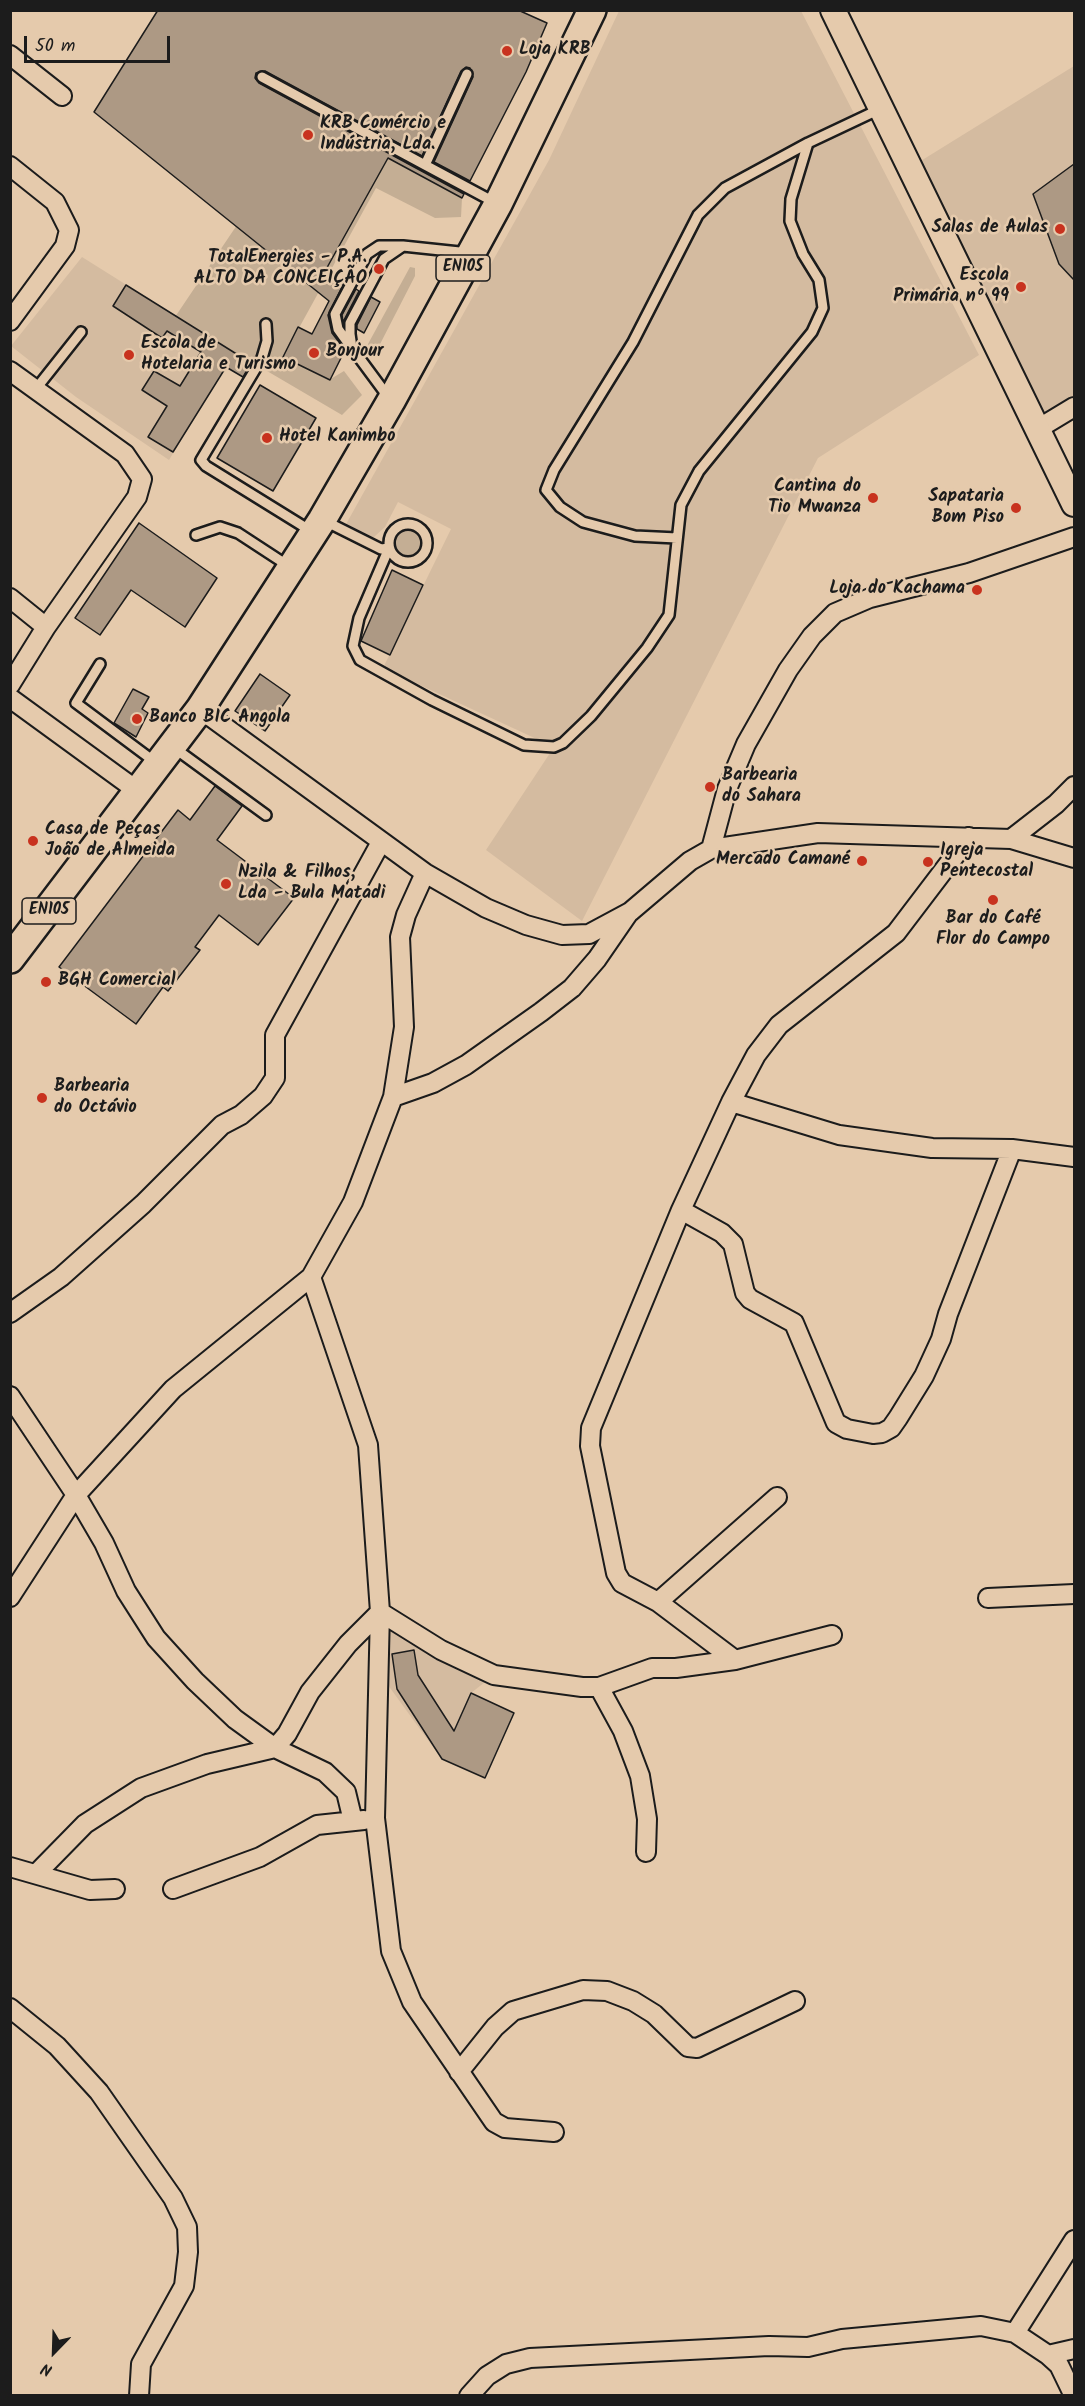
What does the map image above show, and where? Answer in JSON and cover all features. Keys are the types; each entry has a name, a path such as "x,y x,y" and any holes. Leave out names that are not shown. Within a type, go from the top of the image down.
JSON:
{"main road":[{"name":"EN105","path":"13,952 140,792 200,709 292,569 391,401 498,204 592,10"},
{"path":"833,10 1074,504"}],"street":[{"path":"10,55 62,96"},
{"path":"10,166 55,202 69,230 65,246 10,321"},
{"path":"10,371 125,454 142,479 137,497 46,627 10,685"},
{"path":"1036,430 1074,407"},
{"path":"711,849 728,789 746,744 788,670 812,636 835,613 870,598 969,573 1074,537"},
{"path":"10,598 46,627"},
{"path":"10,698 140,792"},
{"path":"200,709 425,873 486,908 526,925 562,935 589,934 630,912 690,861 711,849 818,833 1011,839 1074,858"},
{"path":"1011,839 1056,804 1074,786"},
{"path":"735,1660 658,1602 622,1583 616,1573 591,1446 591,1428 681,1210 731,1102 756,1055 779,1025 896,933 969,837"},
{"path":"10,1313 61,1277 143,1204 222,1125 241,1115 263,1096 275,1078 275,1035 381,842"},
{"path":"10,1597 76,1495 173,1389 311,1277 353,1202 393,1097 404,1028 400,937 406,915 425,873"},
{"path":"393,1097 433,1083 466,1065 541,1012 578,981 597,959 630,912"},
{"path":"731,1102 839,1135 933,1148 1012,1149 1074,1157"},
{"path":"681,1210 722,1233 733,1244 745,1293 750,1299 794,1323 836,1423 847,1429 873,1434 882,1433 891,1428 898,1418 924,1376 941,1339 948,1314 1012,1149"},
{"path":"311,1277 368,1444 380,1612 375,1818 391,1951 412,2002 494,2122 505,2128 554,2132"},
{"path":"10,1396 76,1495 104,1543 126,1591 156,1638 235,1719 275,1749 325,1772 346,1792 353,1821"},
{"path":"658,1602 777,1497"},
{"path":"988,1598 1074,1594"},
{"path":"380,1612 441,1650 494,1675 599,1687 652,1668 676,1668 735,1660 832,1635"},
{"path":"36,1874 85,1824 141,1788 207,1764 275,1749 287,1734 310,1692 348,1644 380,1612"},
{"path":"599,1687 623,1731 640,1776 646,1819 646,1852"},
{"path":"173,1889 260,1857 317,1825 375,1818"},
{"path":"10,1867 90,1890 115,1889"},
{"path":"459,2072 495,2026 513,2011 583,1990 607,1990 633,2001 654,2014 688,2047 697,2048 795,2001"},
{"path":"10,2008 57,2046 99,2092 173,2198 187,2227 188,2252 184,2286 141,2364 139,2396"},
{"path":"1015,2333 1073,2244"},
{"path":"469,2396 487,2376 506,2364 530,2358 769,2346 807,2347 842,2339 981,2326 1015,2333 1048,2355 1059,2365 1074,2396"},
{"path":"1048,2355 1074,2349"}],"lane":[{"path":"425,165 467,74"},
{"path":"262,77 498,204"},
{"path":"676,538 635,536 583,522 560,507 546,490 554,470 633,342 698,214 725,188 808,143 882,108"},
{"path":"389,548 397,560 415,562 424,554 426,537 413,524 399,525 390,535 389,548 359,618 353,646 360,660 432,700 524,745 554,747 563,743 591,716 647,648 669,615 681,505 699,471 812,332 823,308 819,280 803,254 790,222 791,199 808,143"},
{"path":"391,401 338,329 335,314 367,254 379,246 403,246 471,253"},
{"path":"352,348 350,323 384,259 403,246"},
{"path":"266,324 267,341 262,358 201,460 206,466 318,526 381,549 389,548"},
{"path":"35,390 81,332"},
{"path":"196,535 220,527 238,533 292,569"},
{"path":"100,664 76,703 266,815"}],"shaded area":[{"path":"619,11 801,11 979,355 818,458 582,921 486,850 554,747 383,668 451,529 398,502 385,527 374,537 366,537 345,526 549,160"},
{"name":"Escola Primária nº 99","path":"1074,66 1074,407 1036,430 911,167"},
{"path":"388,158 462,198 461,217 435,218 376,188 283,357 329,380 344,371 362,395 342,415 175,317 237,225"},
{"name":"Escola de Hotelaria e Turismo","path":"82,257 251,363 243,377 226,367 169,460 76,397 11,346"},
{"path":"410,267 415,268 415,276 377,350 369,352 368,344"},
{"path":"408,531 417,534 420,543 417,552 408,555 399,552 396,543 399,534"},
{"path":"380,1612 494,1675 471,1693 441,1758 377,1670"}],"building":[{"name":"KRB Comércio e Indústria, Lda.","path":"158,10 518,10 547,23 526,72 470,181 434,162 473,77 470,68 466,67 461,71 422,156 265,71 256,73 255,78 259,83 464,194 462,198 388,158 324,273 344,283 328,315 332,333 345,350 330,380 283,357 298,327 312,334 329,301 94,112"},
{"name":"Salas de Aulas","path":"1074,164 1074,280 1059,264 1033,194"},
{"path":"126,285 251,363 243,377 226,367 173,452 148,437 167,406 142,390 154,371 180,386 201,352 167,331 162,338 113,306"},
{"path":"356,289 359,291 343,322 342,315"},
{"path":"371,297 380,302 364,333 357,329 357,325"},
{"name":"Hotel Kanimbo","path":"260,385 316,418 273,491 217,458"},
{"path":"139,523 217,578 185,627 131,590 100,635 75,618"},
{"path":"392,570 423,585 390,655 361,641"},
{"path":"260,674 290,695 265,731 235,711"},
{"path":"133,689 149,697 142,709 148,713 136,737 114,723"},
{"path":"215,786 242,806 217,840 294,898 258,945 219,915 195,947 200,950 168,991 163,987 136,1024 59,967 178,810 190,820"},
{"path":"414,1650 418,1675 454,1731 471,1693 514,1713 485,1778 442,1759 397,1689 392,1654"}],"place":[{"name":"Loja KRB","path":"507,51"},
{"name":"KRB Comércio e Indústria, Lda.","path":"308,135"},
{"name":"Salas de Aulas","path":"1060,229"},
{"name":"TotalEnergies - P.A. ALTO DA CONCEIÇÃO","path":"379,269"},
{"name":"Escola Primária nº 99","path":"1021,287"},
{"name":"Bonjour","path":"314,353"},
{"name":"Escola de Hotelaria e Turismo","path":"129,355"},
{"name":"Hotel Kanimbo","path":"267,438"},
{"name":"Cantina do Tio Mwanza","path":"873,498"},
{"name":"Sapataria Bom Piso","path":"1016,508"},
{"name":"Loja do Kachama","path":"977,590"},
{"name":"Banco BIC Angola","path":"137,719"},
{"name":"Barbearia do Sahara","path":"710,787"},
{"name":"Casa de Peças João de Almeida","path":"33,841"},
{"name":"Mercado Camané","path":"862,861"},
{"name":"Igreja Pentecostal","path":"928,862"},
{"name":"Nzila & Filhos, Lda - Bula Matadi","path":"226,884"},
{"name":"Bar do Café Flor do Campo","path":"993,900"},
{"name":"BGH Comercial","path":"46,982"},
{"name":"Barbearia do Octávio","path":"42,1098"}]}
